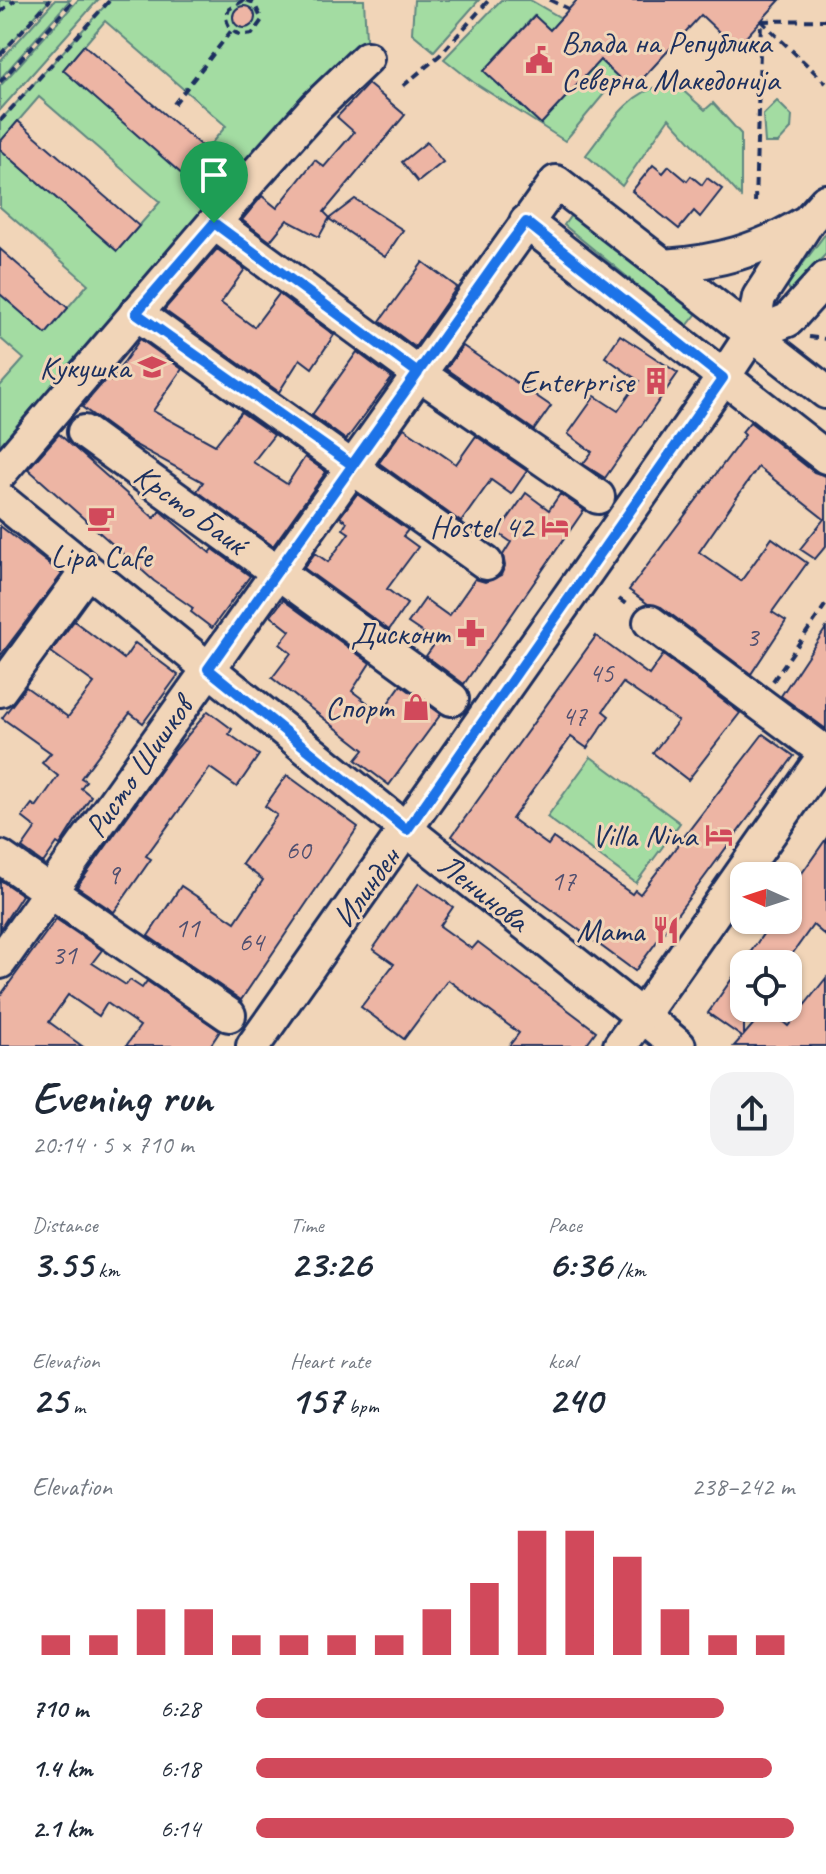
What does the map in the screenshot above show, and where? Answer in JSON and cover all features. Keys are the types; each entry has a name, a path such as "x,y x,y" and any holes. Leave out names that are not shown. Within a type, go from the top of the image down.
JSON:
{"street":[{"path":"0,473 316,107 367,58"},
{"name":"Ристо Шишков","path":"0,962 556,182 665,266"},
{"path":"665,266 714,262 743,254 818,210"},
{"name":"Илинден","path":"253,1046 723,378 752,334 759,297 818,210"},
{"path":"526,222 826,457"},
{"path":"214,223 418,373 598,497"},
{"path":"665,266 826,392"},
{"path":"752,334 788,320 826,278"},
{"path":"136,313 486,563"},
{"name":"Крсто Баиќ","path":"84,432 452,699"},
{"name":"Ленинова","path":"0,499 638,1022 679,1046"},
{"path":"0,690 87,571"},
{"path":"638,1022 826,753 650,622"},
{"path":"0,857 229,1015"}],"path":[{"path":"0,12 15,0"},
{"path":"0,55 50,0"},
{"path":"0,82 74,0"},
{"path":"0,121 110,0"},
{"path":"245,0 260,11 258,28 243,36 232,30 226,18 235,1 245,0"},
{"path":"403,86 440,55 489,0"},
{"path":"550,0 569,9"},
{"path":"761,21 826,20"},
{"path":"761,21 826,83"},
{"path":"755,202 761,21"},
{"path":"174,104 232,30"},
{"path":"812,340 826,339"},
{"path":"758,702 826,604"}],"green space":[{"path":"0,0 50,0 0,55"},
{"path":"55,0 70,0 0,79 0,61"},
{"path":"78,0 98,0 0,110 0,86"},
{"path":"110,0 364,0 367,58 0,473 0,386 24,359 0,338 0,294 46,333 88,284 0,207 0,149 117,251 160,202 39,97 0,142 0,121","holes":["105,21 226,126 184,175 63,70"]},
{"path":"414,0 479,0 434,51 412,33"},
{"path":"501,0 530,0 561,18 550,30 534,16 484,71 541,124 593,68 583,45 618,77 565,141 473,82 444,59"},
{"path":"663,86 680,88 705,110 713,103 741,134 741,197 669,118 622,186 586,155 629,103 651,89"},
{"path":"777,101 792,116 791,129 778,143 765,143 763,115"},
{"path":"571,215 698,312 687,326 564,225"},
{"path":"826,233 826,254 790,291 787,285"},
{"path":"591,757 680,823 636,883 547,817"}],"building":[{"name":"Влада на Република Северна Македонија","path":"577,0 780,0 736,48 701,15 632,90 600,60 541,124 484,71 535,16 550,30"},
{"path":"244,6 252,9 255,17 252,25 244,28 236,25 233,17 236,9"},
{"path":"84,45 206,150 184,176 63,70"},
{"path":"368,84 405,115 324,212 330,218 355,199 403,230 385,257 329,219 319,237 287,220 270,241 242,220 262,196 277,208 315,160 324,167 354,132 337,117"},
{"path":"18,121 139,226 117,251 0,149 0,142"},
{"path":"427,142 443,162 418,182 402,162"},
{"path":"653,165 663,173 669,166 687,181 691,176 702,185 707,178 722,189 700,217 694,211 679,229 632,191"},
{"path":"0,249 68,308 46,334 0,294"},
{"path":"217,249 245,269 221,303 254,327 279,294 334,335 312,368 300,359 279,392 164,310"},
{"path":"423,262 457,287 415,347 380,321"},
{"path":"620,335 678,373 605,478 583,464 592,452 568,434 595,396 618,411 639,381 605,357"},
{"path":"140,339 182,369 153,411 215,445 241,412 274,435 253,462 287,484 305,457 326,472 273,546 197,491 203,482 130,442 82,407 107,378 111,381"},
{"path":"463,346 551,406 534,430 446,369"},
{"path":"357,352 392,378 346,440 312,415"},
{"path":"750,422 814,472 826,476 826,546 815,559 800,549 824,519 758,467 699,552 741,581 772,538 807,563 772,612 786,621 751,674 661,607 648,604 629,590 745,435 742,432"},
{"path":"404,428 456,464 476,436 527,471 511,494 491,480 461,522 379,463"},
{"path":"59,434 154,518 160,511 210,553 213,549 250,576 212,628 191,612 193,608 154,581 28,469"},
{"path":"526,493 549,510 560,494 584,510 464,684 426,656 436,642 408,623 425,599 449,616 475,579 485,582 501,575 505,566 503,555 511,542 498,533"},
{"path":"357,494 408,530 403,536 418,547 387,589 407,604 389,630 304,568 315,553 328,562 349,533 343,529 347,522 340,517"},
{"path":"0,526 62,574 0,656"},
{"path":"283,600 370,663 352,691 381,713 401,685 441,714 389,785 356,760 364,750 272,678 291,653 280,644 290,631 271,616"},
{"path":"74,621 124,659 135,643 178,675 143,723 130,713 81,778 86,781 81,788 91,796 60,845 57,843 43,863 22,848 36,828 22,817 32,804 36,807 58,776 42,763 51,753 2,718 26,687 68,717 94,683 51,652"},
{"path":"826,628 826,729 781,696"},
{"path":"596,636 649,675 663,655 740,713 688,780 653,753 678,721 623,683 603,711 609,716 587,748 571,737 512,819 548,845 553,838 632,894 635,890 640,894 763,734 794,756 635,971 452,836"},
{"path":"208,711 232,729 229,734 259,755 237,787 210,768 146,856 151,859 114,912 77,887 172,754"},
{"path":"287,775 358,827 241,1000 148,936 181,886 235,922 263,880 242,864 277,815 265,806"},
{"path":"826,839 826,936 813,925 795,950 752,950 763,934 802,934 802,873"},
{"path":"0,880 22,895 0,929"},
{"path":"419,883 453,907 440,926 472,949 478,942 596,1031 585,1046 509,1046 519,1033 448,980 404,1039 361,1007 394,964 373,949"},
{"path":"56,919 102,950 92,963 126,985 130,980 142,988 147,981 220,1031 210,1046 126,1046 140,1026 107,1003 99,1016 68,995 49,1022 82,1046 0,1046 0,996"},
{"path":"826,978 826,1046 734,1046 742,1037 708,1013 730,982 730,1022 744,1022 744,1035 755,1022 783,1022 788,1026 791,1022 802,1022 802,1008"}],"place":[{"name":"Влада на Република Северна Македонија","path":"539,60"},
{"name":"Кукушка","path":"152,367"},
{"name":"Enterprise","path":"656,381"},
{"name":"Lipa Cafe","path":"101,518"},
{"name":"Hostel 42","path":"555,526"},
{"name":"Дисконт","path":"471,633"},
{"name":"Спорт","path":"416,707"},
{"name":"Villa Nina","path":"719,835"},
{"name":"Mama","path":"666,930"}],"route":[{"path":"214,223 136,313 352,465 418,373 510,243 526,222 723,378 407,830 208,669 418,373 214,223"}]}
